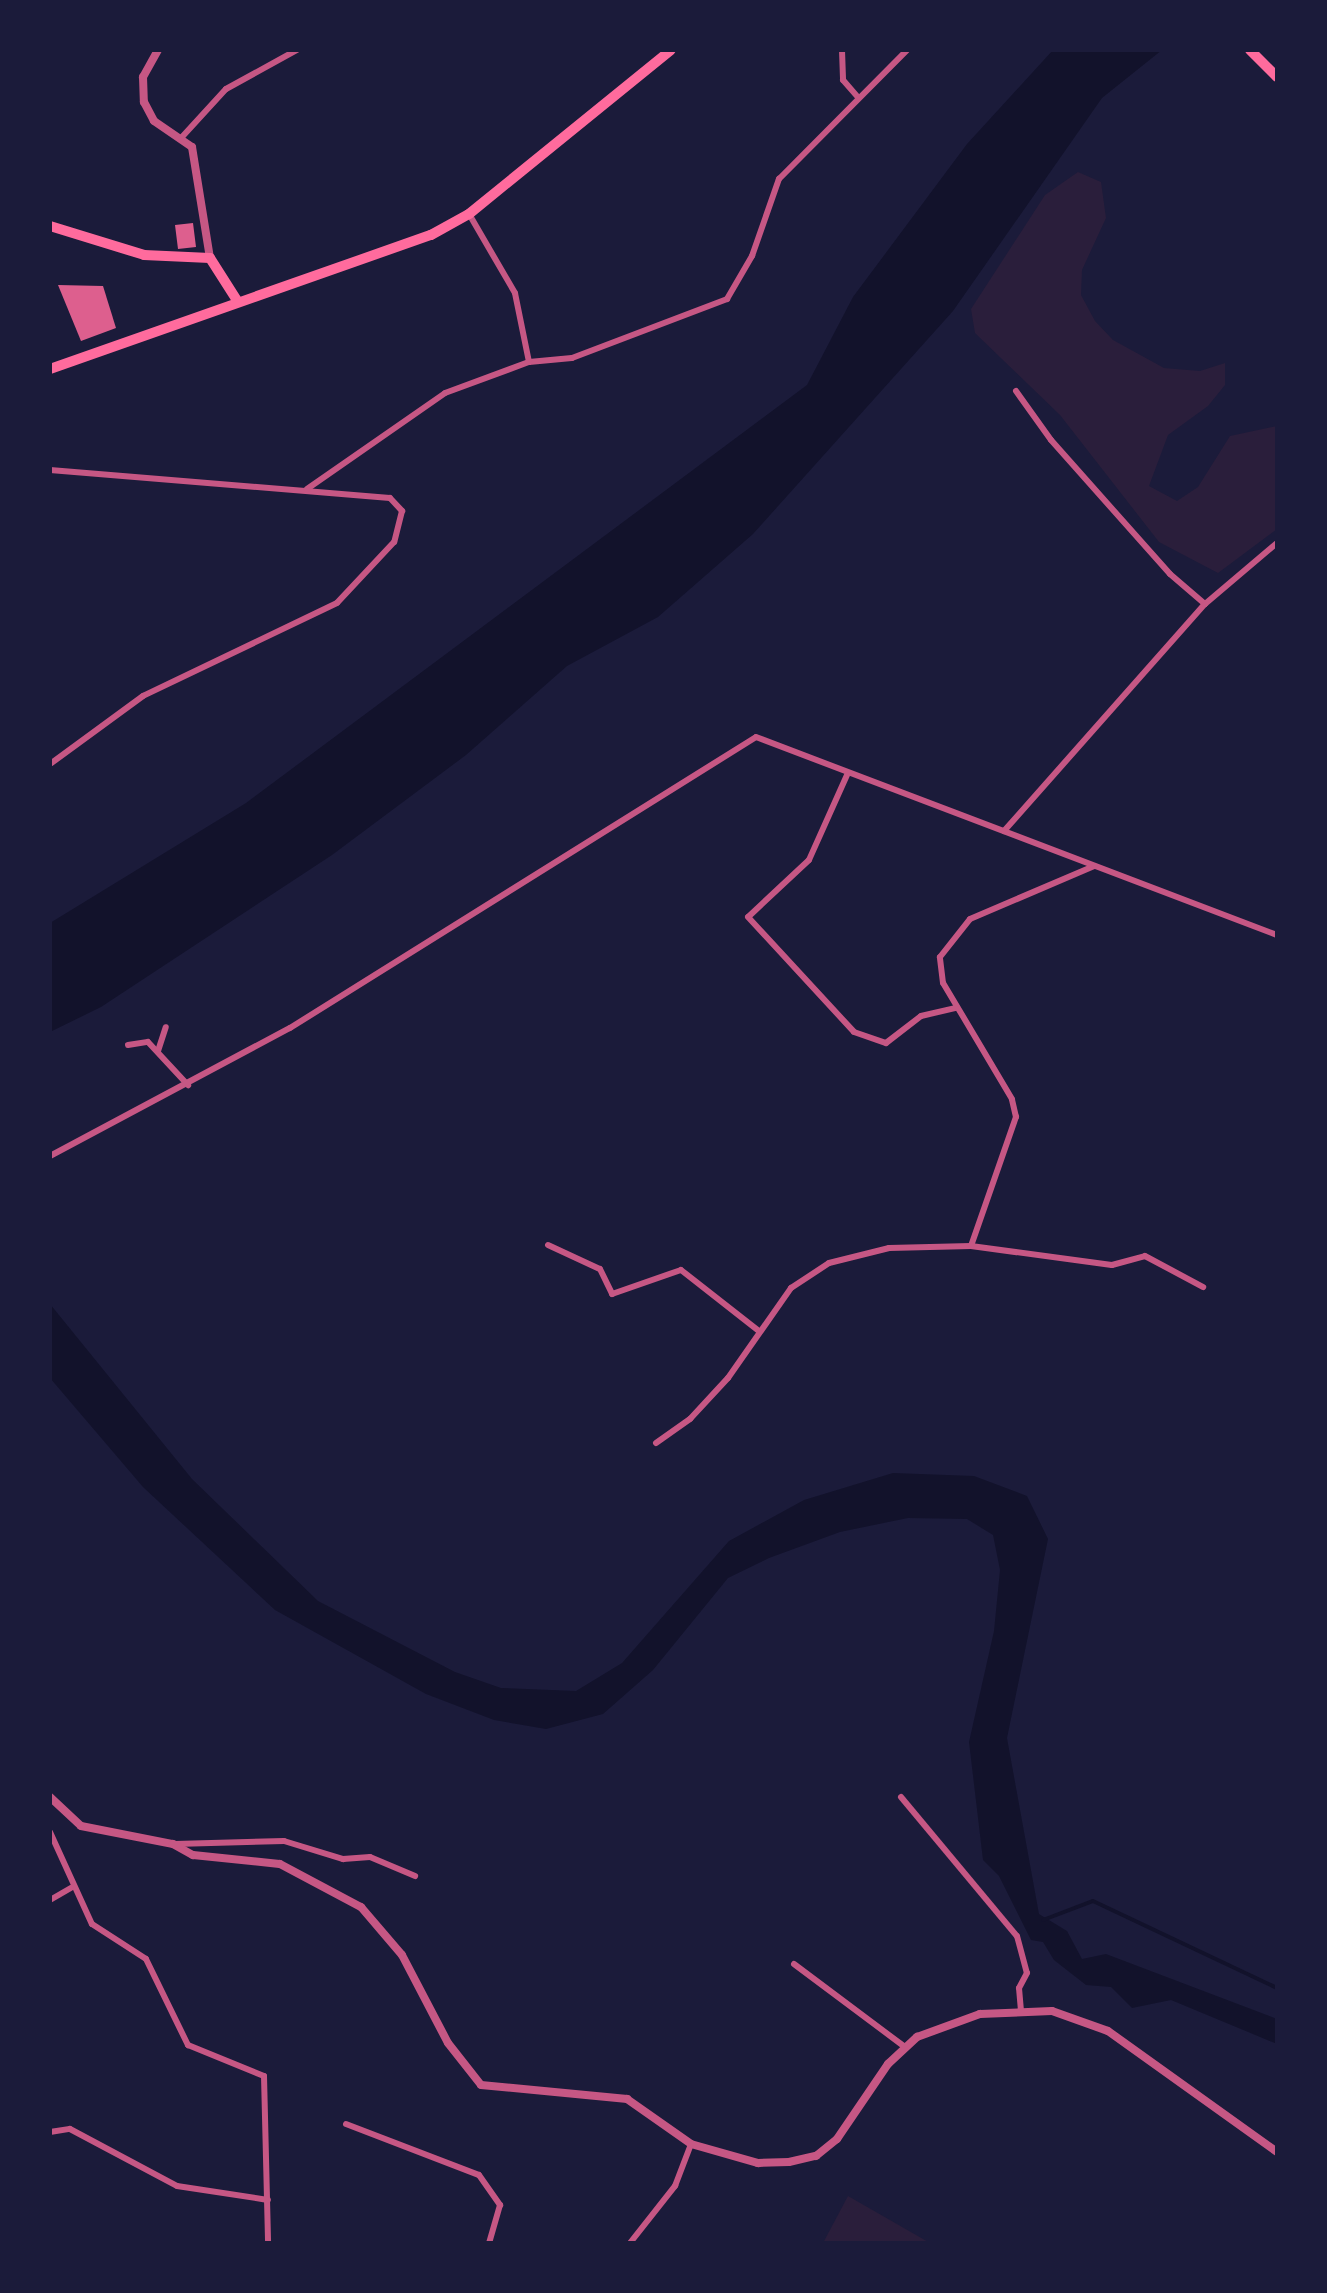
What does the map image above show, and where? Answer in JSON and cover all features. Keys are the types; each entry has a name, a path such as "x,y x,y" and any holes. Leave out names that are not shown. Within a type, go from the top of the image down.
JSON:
{"main road":[{"path":"50,369 402,249 469,214 671,50"},
{"path":"1250,50 1277,78"},
{"path":"50,226 144,255 210,258 238,302"}],"street":[{"path":"158,50 144,77 144,102 154,122 182,137 198,162 210,258"},
{"path":"182,137 226,89 297,50"},
{"path":"842,50 843,80 858,97"},
{"path":"306,490 444,393 530,362 572,358 727,298 752,256 779,179 907,50"},
{"path":"469,214 515,293 530,362"},
{"path":"1016,391 1051,440 1170,574 1206,604"},
{"path":"50,470 390,498 402,511 394,542 337,603 143,696 50,764"},
{"path":"1004,831 1206,604 1277,543"},
{"path":"50,1156 188,1084 756,737 1277,934"},
{"path":"847,774 809,860 748,917 854,1032 886,1043 921,1016 956,1008"},
{"path":"971,1246 1016,1117 1012,1099 943,982 940,958 970,919 1096,866"},
{"path":"158,1051 166,1028"},
{"path":"128,1045 148,1042 188,1084"},
{"path":"548,1245 600,1269 612,1294 681,1270 760,1332"},
{"path":"656,1443 690,1419 791,1288 829,1263 889,1248 971,1246 1112,1265 1145,1256 1203,1286"},
{"path":"50,1797 81,1826 173,1844 225,1861 280,1864 361,1908 402,1955 448,2043 481,2084 627,2099 691,2144 758,2164 816,2156 837,2139 906,2047 947,2022 1021,2012 1081,2017 1108,2031 1277,2152"},
{"path":"902,1797 1017,1936 1026,1972 1018,1988 1021,2012"},
{"path":"50,1832 71,1888 92,1924 146,1959 188,2045 264,2076 268,2243"},
{"path":"173,1844 284,1841 343,1859 370,1858 415,1876"},
{"path":"50,1900 71,1888"},
{"path":"794,1964 906,2047"},
{"path":"346,2124 479,2176 500,2206 489,2243"},
{"path":"50,2132 70,2129 178,2186 268,2200"},
{"path":"630,2243 675,2186 691,2144"}],"shaded area":[{"path":"1053,50 1162,50 1102,98 953,311 753,534 658,617 567,666 466,755 332,855 101,1007 50,1032 50,923 246,803 807,385 853,297 967,144"},
{"path":"1078,172 1101,182 1106,218 1082,270 1081,295 1095,321 1113,340 1164,368 1200,371 1225,363 1225,385 1208,406 1168,435 1149,486 1177,501 1198,487 1230,436 1277,426 1277,529 1218,573 1159,542 1060,415 975,333 971,309 1045,195"},
{"path":"50,1304 192,1479 318,1601 455,1672 501,1688 576,1691 622,1663 729,1541 804,1500 893,1473 974,1476 1027,1496 1048,1539 1007,1738 1039,1914 1067,1931 1082,1959 1106,1954 1277,2019 1277,2044 1171,2000 1132,2008 1111,1987 1086,1985 1054,1960 1043,1942 1031,1940 999,1876 983,1860 969,1742 994,1631 1000,1570 993,1535 967,1519 908,1518 840,1532 769,1558 728,1578 653,1670 603,1714 546,1729 494,1720 426,1694 275,1610 143,1487 50,1378"},
{"path":"848,2196 930,2243 823,2243"}],"building":[{"path":"193,223 196,247 178,249 175,225"},
{"path":"58,285 103,286 116,328 81,341"}],"waterway":[{"path":"1043,1920 1093,1901 1277,1988"}]}
